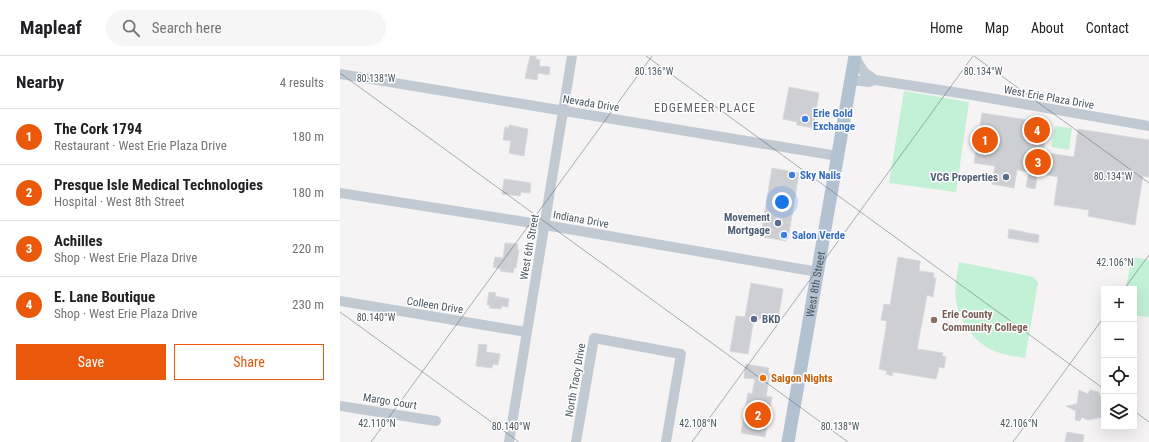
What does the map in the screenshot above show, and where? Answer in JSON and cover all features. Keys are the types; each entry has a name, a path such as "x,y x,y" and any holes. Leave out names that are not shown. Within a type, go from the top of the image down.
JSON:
{"main road":[{"name":"West 8th Street","path":"788,442 855,57"}],"street":[{"name":"West 6th Street","path":"509,442 572,56"},
{"path":"855,57 864,72 874,80"},
{"name":"Nevada Drive","path":"340,74 838,156"},
{"name":"West Erie Plaza Drive","path":"851,80 869,82 874,80 978,96 1149,126"},
{"name":"Indiana Drive","path":"340,193 545,225 818,272"},
{"name":"Colleen Drive","path":"340,301 526,332"},
{"name":"North Tracy Drive","path":"576,442 594,338 681,354 666,442"},
{"name":"Margo Court","path":"340,406 436,421"}],"green space":[{"path":"904,91 969,102 956,192 889,183"},
{"path":"1055,126 1072,128 1069,150 1051,147"},
{"path":"1134,257 1149,260 1149,317 1137,315 1137,286 1126,286 1131,259"},
{"path":"959,262 1034,277 1038,283 1025,358 996,352 985,346 973,335 963,322 957,307 955,294"}],"building":[{"path":"530,56 536,56 536,59 540,60 539,66 550,67 549,75 538,73 537,80 525,78"},
{"path":"789,87 819,93 813,128 797,125 797,122 783,119"},
{"path":"982,113 1048,123 1043,152 1054,154 1074,157 1078,129 1149,140 1149,177 1143,176 1135,225 1088,216 1089,210 1054,205 1058,177 1038,173 1035,189 1026,187 1029,172 1017,170 1014,188 992,184 995,166 974,163"},
{"path":"509,125 528,129 524,156 509,153 511,141 503,140 505,127 509,128"},
{"path":"772,168 799,173 788,239 786,239 786,241 763,237 763,235 761,235"},
{"path":"504,179 531,183 530,193 521,192 520,196 502,194"},
{"path":"1009,229 1039,235 1038,243 1008,238"},
{"path":"505,243 518,244 517,250 519,250 516,268 514,268 513,273 500,271 501,269 493,267 495,257 503,258"},
{"path":"898,257 920,261 919,271 934,273 933,278 936,278 933,297 927,295 917,349 943,353 942,356 946,357 944,368 939,367 936,379 893,372 892,376 886,374 887,371 879,369 887,321 881,320 884,304 890,305"},
{"path":"751,283 783,289 778,320 761,318 753,324 748,354 730,351 736,316 745,317"},
{"path":"489,292 496,293 495,296 509,299 508,307 502,306 501,309 489,308 490,305 487,305"},
{"path":"479,344 487,345 486,352 500,354 498,365 493,364 492,368 476,366"},
{"path":"746,364 769,368 768,373 770,374 766,396 772,397 769,416 771,416 767,425 765,437 741,433 748,393 752,394 755,379 744,378"},
{"path":"1079,390 1088,394 1090,390 1099,392 1101,396 1101,418 1087,420 1082,417 1080,421 1075,420 1076,411 1066,406 1077,404"},
{"path":"1067,432 1084,435 1083,442 1065,442"}],"place":[{"name":"Erie Gold Exchange","path":"805,119"},
{"name":"E. Lane Boutique","path":"1037,130"},
{"name":"The Cork 1794","path":"985,140"},
{"name":"Achilles","path":"1038,162"},
{"name":"Sky Nails","path":"792,175"},
{"name":"VCG Properties","path":"1006,177"},
{"name":"Movement Mortgage","path":"778,223"},
{"name":"Salon Verde","path":"784,235"},
{"name":"BKD","path":"754,319"},
{"name":"Erie County Community College","path":"934,320"},
{"name":"Saigon Nights","path":"763,378"},
{"name":"Presque Isle Medical Technologies","path":"758,415"}],"district":[{"name":"EDGEMEER PLACE","path":"705,108"}]}
